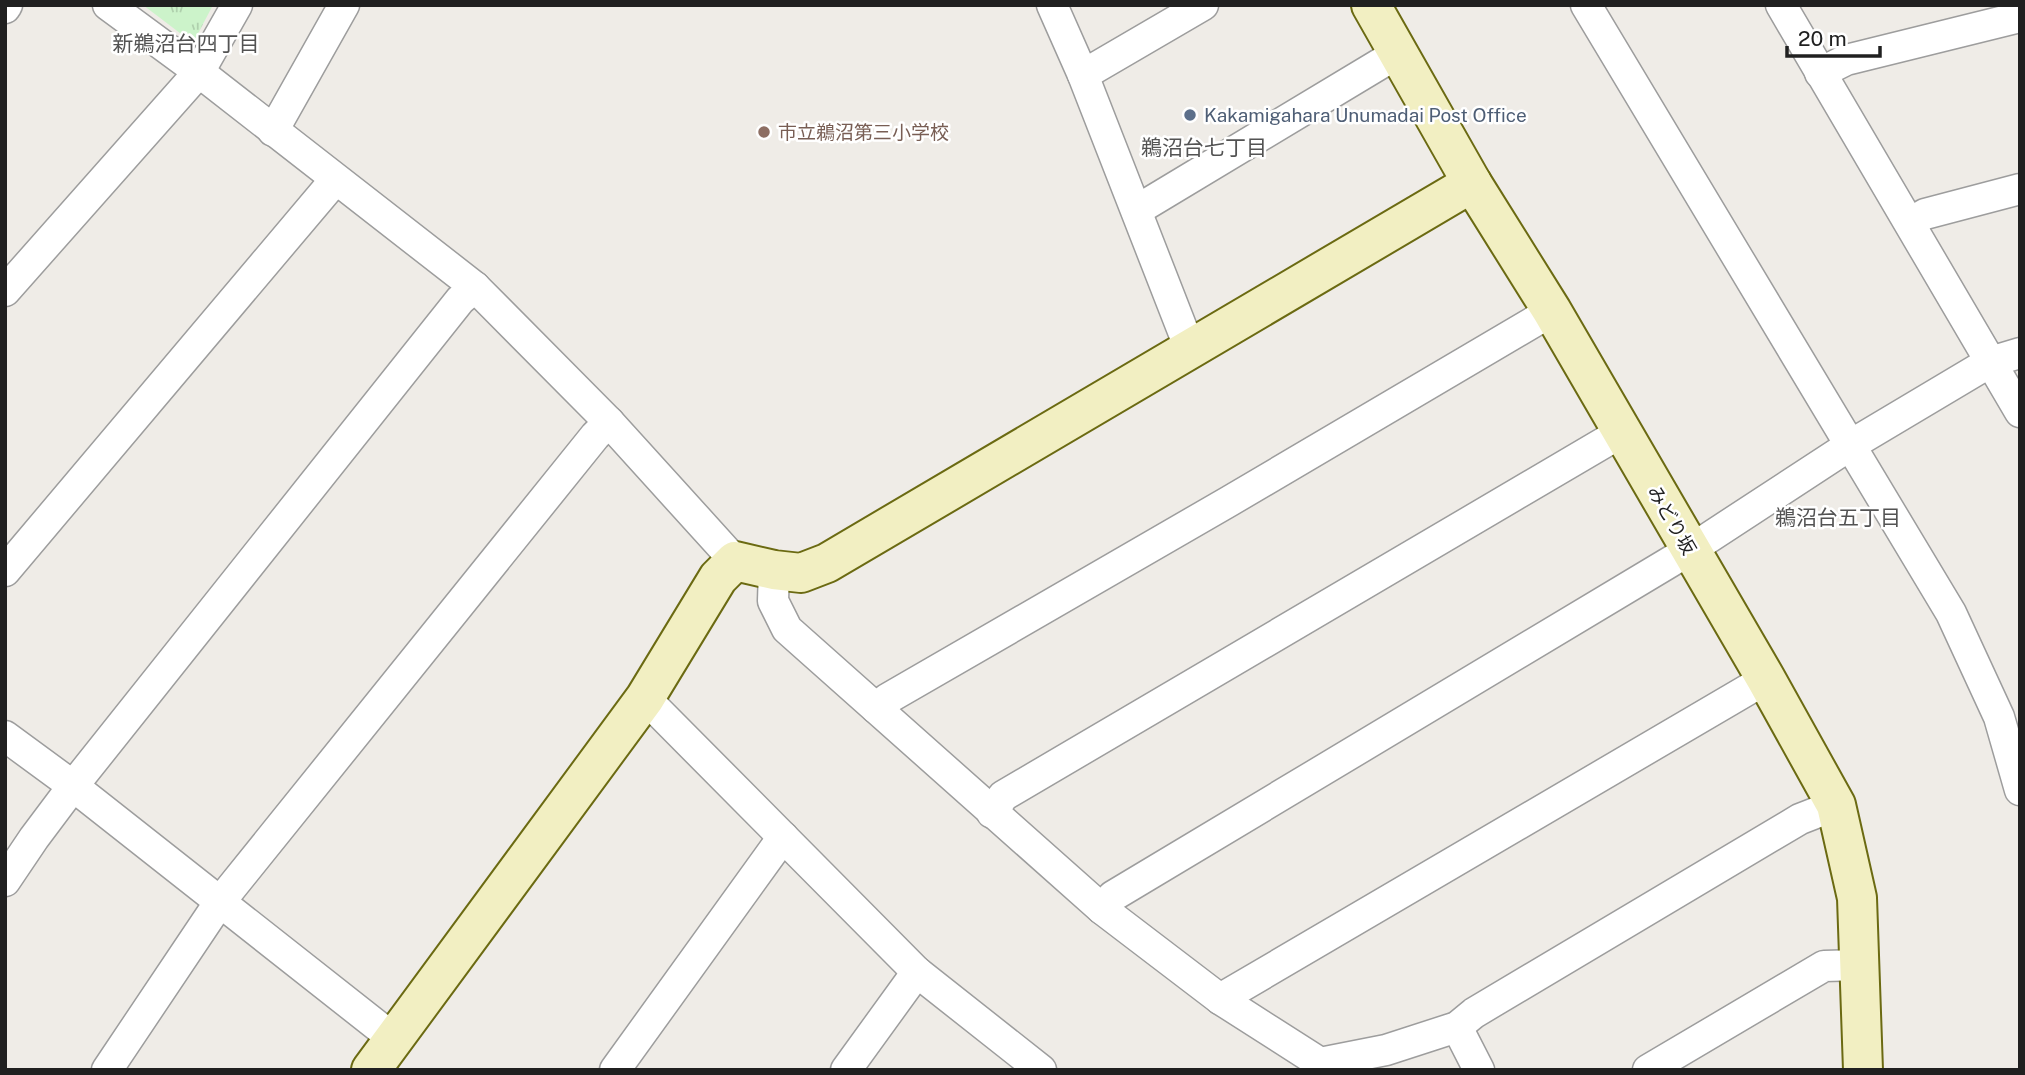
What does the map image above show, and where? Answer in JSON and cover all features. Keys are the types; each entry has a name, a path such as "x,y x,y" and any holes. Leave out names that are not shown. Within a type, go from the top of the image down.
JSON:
{"street":[{"path":"108,5 199,72 475,287 609,422 735,561 774,570 801,573 827,563 1472,183"},
{"path":"5,291 199,72 237,5"},
{"path":"273,131 344,5"},
{"path":"1052,5 1083,75 1190,349"},
{"path":"1083,75 1203,5"},
{"name":"みどり坂","path":"1371,5 1472,183 1552,311 1766,679 1836,805 1857,898 1863,1070"},
{"path":"1586,5 1951,613 1999,717 2020,790"},
{"path":"1781,5 2020,412"},
{"path":"1820,73 1846,60 2020,17"},
{"path":"1135,206 1147,204 1398,53"},
{"path":"5,571 335,180"},
{"path":"1910,223 1925,214 2020,189"},
{"path":"5,881 73,786 460,300 475,287"},
{"path":"876,708 887,699 1552,311"},
{"path":"1102,909 1113,896 1690,550 1849,446 1990,362 2020,353"},
{"path":"107,1070 219,903 609,422"},
{"path":"992,813 1003,796 1622,432"},
{"path":"371,1070 645,698 718,578 735,561"},
{"path":"774,570 773,601 787,629 1102,909 1220,999 1320,1063 1387,1050 1457,1027 1474,1013 1800,819 1836,805"},
{"path":"1220,999 1766,679"},
{"path":"645,698 917,972 1041,1070"},
{"path":"5,736 73,786 394,1039"},
{"path":"615,1070 783,837"},
{"path":"1648,1070 1824,967 1860,965"},
{"path":"846,1070 917,972"},
{"path":"1457,1027 1479,1070"}],"green space":[{"path":"143,5 213,5 193,43"}],"place":[{"name":"Kakamigahara Unumadai Post Office","path":"1190,115"},
{"name":"市立鵜沼第三小学校","path":"764,132"}],"district":[{"name":"新鵜沼台四丁目","path":"186,44"},
{"name":"鵜沼台七丁目","path":"1204,148"},
{"name":"鵜沼台五丁目","path":"1838,518"}]}
